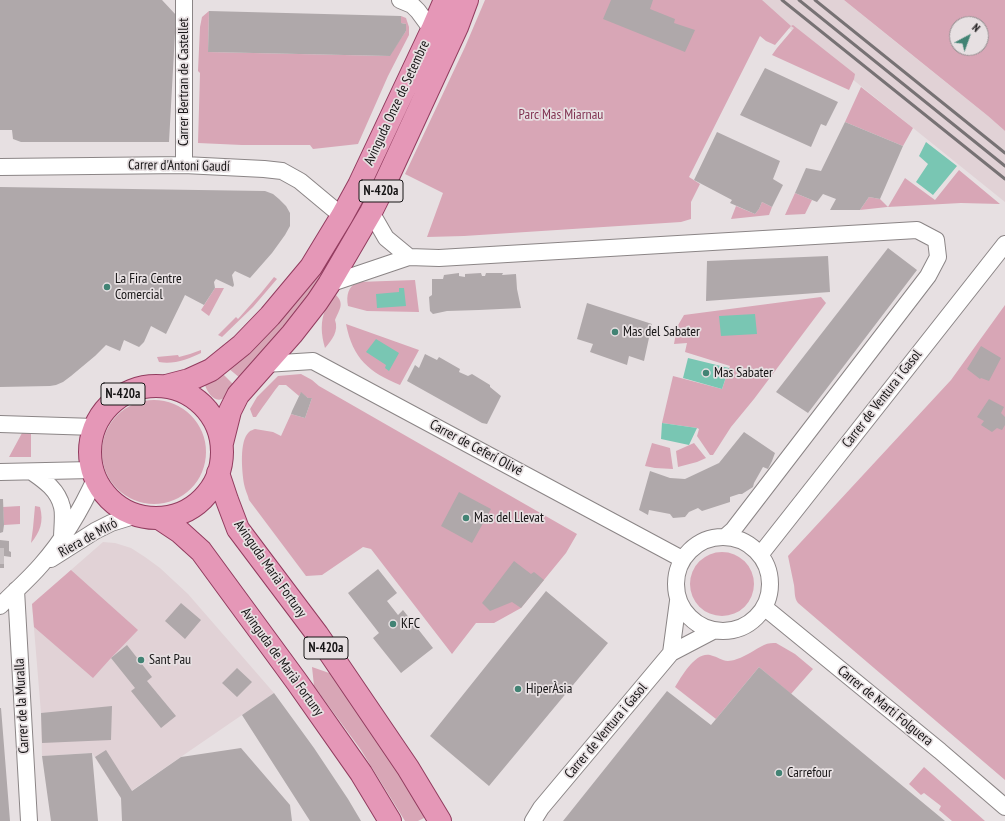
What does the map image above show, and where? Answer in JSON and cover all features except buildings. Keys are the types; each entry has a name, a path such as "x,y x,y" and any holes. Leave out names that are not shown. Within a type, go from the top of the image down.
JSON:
{"main road":[{"name":"Avinguda Onze de Setembre","path":"166,386 189,380 211,370 242,345 270,316 310,267 342,216 359,185 445,0"},
{"name":"Avinguda Onze de Setembre","path":"265,364 292,334 317,302 329,284 370,212 457,27 467,0"},
{"name":"N-420a","path":"222,443 215,422 202,404 184,392 166,386 144,387 123,394 106,408 95,427 90,448 94,473 102,490 118,505 137,515 159,518 180,513 199,502 213,485 221,465 222,443 230,411 238,395 265,364"},
{"name":"Avinguda Marià Fortuny","path":"218,473 238,529 317,634 408,768 440,821"},
{"name":"Avinguda de Marià Fortuny","path":"159,518 180,532 202,551 361,773 390,821"}],"street":[{"name":"Carrer Bertran de Castellet","path":"184,0 184,165"},
{"path":"400,0 412,5 432,30"},
{"name":"Carrer d'Antoni Gaudí","path":"0,167 184,165 282,171 300,181 342,216"},
{"path":"370,212 386,238 409,257"},
{"path":"329,284 409,257 447,258 917,230 936,240 938,256 928,276 733,530 725,537"},
{"name":"Carrer de Ventura i Gasol","path":"760,555 1005,244"},
{"name":"Carrer de Ceferí Olivé","path":"265,364 313,360 682,559"},
{"path":"0,424 95,427"},
{"path":"0,472 94,473"},
{"name":"Riera de Miró","path":"32,472 49,484 58,496 62,508 62,538"},
{"name":"Riera de Miró","path":"0,606 41,565 62,538 78,514 88,495 94,473"},
{"name":"Riera de Miró","path":"41,565 95,531 111,523 137,515"},
{"path":"671,653 678,601 675,584 676,574 682,559 693,547 709,539 725,537 747,544 760,555 766,565 770,581 768,599 761,613 748,625 732,631 713,631 698,625 686,615 678,601"},
{"name":"Carrer de la Muralla","path":"16,590 29,821"},
{"name":"Carrer de Martí Folguera","path":"764,607 1005,807"},
{"name":"Carrer de Ventura i Gasol","path":"522,821 537,815 671,653 713,631"}],"shaded area":[{"path":"754,0 844,0 1005,131 1005,202"},
{"path":"926,142 957,166 933,195 916,182 928,164 919,156"},
{"path":"399,288 404,288 406,306 377,308 376,294 399,292"},
{"path":"755,314 757,334 721,336 719,316"},
{"path":"376,339 399,353 389,371 385,368 386,365 366,352"},
{"name":"Mas Sabater","path":"688,358 729,368 722,389 683,378"},
{"path":"662,423 697,428 689,445 661,439"},
{"name":"Sant Pau","path":"103,542 115,543 131,548 160,568 188,594 274,693 121,798 92,753 42,756 41,713 32,604"}],"green space":[{"name":"Parc Mas Miarnau","path":"485,0 762,0 791,26 775,45 766,41 760,36 689,177 700,184 691,202 691,219 681,222 427,237 443,193 405,174 465,47"},
{"path":"844,0 1005,0 1005,131 988,116"},
{"path":"209,11 208,52 389,56 406,31 406,24 401,23 401,16 406,18 409,27 409,35 388,76 358,144 313,149 310,145 242,145 198,143 200,73 198,71 200,27 202,17"},
{"path":"793,25 855,74 849,90 772,55 794,28 791,26"},
{"path":"861,87 913,128 903,146 845,122"},
{"path":"959,170 1000,204 961,203 888,207 905,178 935,200"},
{"path":"795,193 812,200 805,214 785,215"},
{"path":"869,197 880,199 888,207 860,210"},
{"path":"762,202 772,207 769,215 731,219 736,206 755,214"},
{"path":"321,266 327,271 299,310 240,378 228,368"},
{"path":"274,277 277,279 253,307 222,337 218,335 236,317 238,319"},
{"path":"415,280 419,312 367,311 348,306 348,292 352,286 358,282"},
{"path":"215,288 224,288 209,316 201,310"},
{"path":"336,295 341,304 335,320 335,332 325,348 322,333 323,318 329,302"},
{"path":"821,297 826,303 754,399 731,427 713,455 710,455 697,436 699,429 662,423 673,376 722,389 730,366 685,352 687,343 674,344 677,327 684,315"},
{"path":"1005,305 1005,780 798,603 795,597 788,556 951,380"},
{"path":"346,324 419,350 400,385 379,375 364,363 353,346"},
{"path":"201,350 201,353 170,363 159,362 157,357 178,355 179,357"},
{"path":"222,373 234,385 224,398 218,399 210,394 205,385"},
{"path":"301,374 319,386 577,534 566,553 521,608 494,623 476,623 452,654 371,549 363,547 322,575 306,576 249,500 244,484 242,464 242,449 246,436 250,431 255,429 273,432 281,436 291,414 305,418 312,398 308,398 301,393 299,396 286,385 279,385 256,417 253,417 250,409 257,397 278,376"},
{"path":"154,400 174,404 191,415 202,432 206,452 202,472 191,489 174,500 154,504 134,500 117,489 106,472 102,452 106,432 117,415 134,404"},
{"path":"22,433 31,433 31,457 9,457"},
{"path":"652,443 670,448 673,469 645,466"},
{"path":"694,443 706,458 678,467 676,451"},
{"path":"20,506 20,524 4,525 3,507"},
{"path":"35,506 40,507 42,517 39,531 31,543 33,528"},
{"path":"722,552 734,554 745,561 752,572 754,584 752,596 745,607 734,614 722,616 710,614 699,607 692,596 690,584 692,572 699,561 710,554"},
{"path":"71,570 138,630 93,678 34,627 32,604"},
{"path":"776,643 795,654 813,669 791,694 759,667 716,719 675,687 681,677 699,657 710,655 725,661 729,661 741,658 766,644"},
{"path":"312,667 332,674 378,741 423,813 424,818 418,821 405,821 361,750 314,686"},
{"path":"924,767 985,821 952,821 939,810 941,806 924,793 921,795 909,784"}],"railway":[{"path":"782,0 1005,179"},
{"path":"799,0 1005,166"},
{"path":"815,0 1005,153"}],"place":[{"name":"La Fira Centre Comercial","path":"107,287"},
{"name":"Mas del Sabater","path":"615,332"},
{"name":"Mas Sabater","path":"706,373"},
{"name":"Mas del Llevat","path":"466,518"},
{"name":"KFC","path":"393,624"},
{"name":"Sant Pau","path":"141,660"},
{"name":"HiperÀsia","path":"518,689"},
{"name":"Carrefour","path":"779,773"}]}
